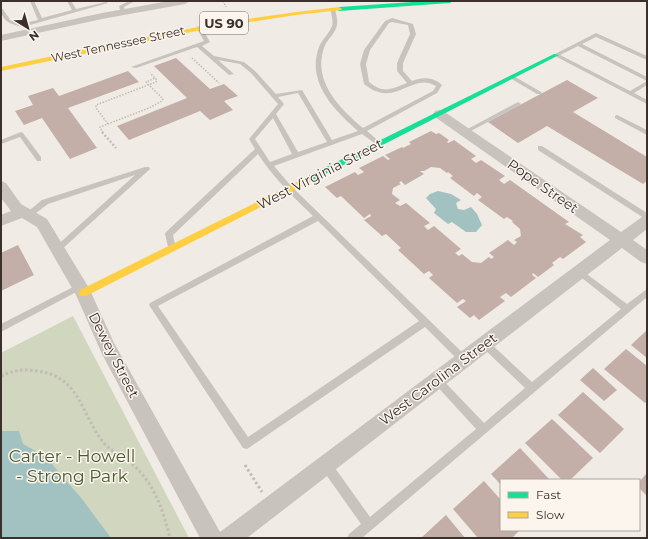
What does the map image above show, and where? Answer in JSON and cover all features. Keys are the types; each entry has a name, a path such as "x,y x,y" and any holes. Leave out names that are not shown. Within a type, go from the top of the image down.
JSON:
{"main road":[{"name":"West Tennessee Street","path":"1,69 198,27 261,17 333,9 450,1"},
{"path":"1,61 20,55"},
{"name":"West Virginia Street","path":"81,290 172,249 556,55"}],"street":[{"path":"1,38 123,12 185,1"},
{"name":"Pope Street","path":"439,114 647,258"},
{"name":"Dewey Street","path":"1,187 10,201 42,223 81,290 108,348 212,538"},
{"path":"1,221 26,213"},
{"name":"West Carolina Street","path":"229,538 647,221"}],"lane":[{"path":"32,1 41,20"},
{"path":"69,1 75,11"},
{"path":"123,12 121,6 133,1"},
{"path":"1,10 2,16 11,23 23,25 75,11 98,3 106,3"},
{"path":"333,9 336,26 321,48 319,66 322,86 334,104 354,125 379,144"},
{"path":"269,165 363,132 434,92 439,85 434,81 425,79 411,82 396,89 383,92 375,90 366,83 363,64 367,50 387,22 392,20 410,24 413,34 400,63 400,71 411,82"},
{"path":"134,66 207,42 198,27"},
{"path":"556,55 596,35 647,58"},
{"path":"578,44 647,78"},
{"path":"198,45 231,74"},
{"path":"556,55 647,102"},
{"path":"212,57 242,63 253,72 282,104 252,139 269,165 290,190 464,360"},
{"path":"512,77 539,93 530,97"},
{"path":"630,94 647,83"},
{"path":"275,96 300,91 332,143"},
{"path":"465,132 518,104"},
{"path":"274,115 296,155"},
{"path":"617,117 647,133"},
{"path":"1,142 21,134 39,160"},
{"path":"540,148 647,217"},
{"path":"172,249 169,234 259,149"},
{"path":"26,213 45,202 147,169 57,249"},
{"path":"318,217 153,305 247,444 425,322"},
{"path":"580,272 627,309"},
{"path":"1,328 81,290"},
{"path":"353,538 647,292"},
{"path":"485,344 532,388"},
{"path":"437,380 483,429"},
{"path":"326,465 369,525"}],"path":[{"path":"223,1 226,7"},
{"path":"116,148 100,129 108,124 149,108 163,99 146,82 155,78 141,64"},
{"path":"108,124 96,108 96,105 149,85"},
{"path":"1,376 23,370 39,370 64,380 87,411 104,443 135,466 145,477 164,512 170,538"},
{"path":"245,465 262,492"}],"green space":[{"name":"Carter - Howell - Strong Park","path":"73,316 189,538 1,538 1,353"}],"water":[{"path":"438,191 451,194 461,200 456,203 458,209 464,210 471,207 477,214 482,225 476,232 466,232 452,222 448,224 434,213 436,209 426,198 430,194"},
{"path":"1,431 19,431 23,444 45,456 82,499 111,538 1,538"}],"building":[{"path":"176,58 210,89 224,84 238,96 224,101 233,110 210,120 200,111 129,140 117,126 187,98 154,66"},
{"path":"128,71 139,82 68,108 97,148 70,159 42,118 24,125 15,111 33,105 28,96 53,88 59,96"},
{"path":"567,80 598,98 573,112 647,157 647,181 643,184 547,126 518,143 488,122"},
{"path":"431,131 436,134 439,133 449,140 447,142 448,143 454,140 476,156 471,159 476,163 481,160 505,176 499,180 504,184 510,180 569,222 565,224 583,235 580,237 586,242 563,259 560,257 552,263 554,265 538,277 533,273 532,275 536,278 511,297 506,293 500,297 505,301 479,320 474,315 470,318 457,307 466,301 463,299 457,303 429,278 433,275 429,271 424,274 398,250 401,248 386,234 382,236 364,220 371,216 370,214 364,218 341,196 337,198 325,187 355,172 358,175 364,172 359,168 383,156 388,160 390,159 385,155 411,144 409,142","holes":["431,167 440,168 453,176 450,178 474,196 477,193 482,197 478,200 504,219 507,217 513,221 512,222 520,229 521,236 514,240 517,242 514,245 508,240 489,253 494,257 491,259 489,257 481,263 472,262 462,254 459,256 455,253 461,249 434,226 428,230 424,226 430,223 406,203 400,206 395,203 400,200 392,194 393,188 401,184 399,183 401,181 405,185 424,174 420,171 424,171"]},
{"path":"18,245 34,275 1,291 1,253"},
{"path":"647,330 647,358 631,345"},
{"path":"626,349 647,366 647,401 645,403 604,369"},
{"path":"593,368 617,390 604,401 580,380"},
{"path":"583,392 624,429 600,453 558,415"},
{"path":"552,419 593,458 571,479 561,479 525,443"},
{"path":"520,448 549,479 500,479 500,484 491,474"},
{"path":"647,473 647,496 640,489 640,481"},
{"path":"484,481 500,499 500,531 519,531 512,538 478,538 453,509"},
{"path":"446,515 465,538 421,538"}],"traffic: fast":[{"path":"339,9 450,1"},
{"path":"307,180 556,55"}],"traffic: slow":[{"path":"1,69 211,26 296,13 339,9"},
{"path":"83,293 307,180"}]}
